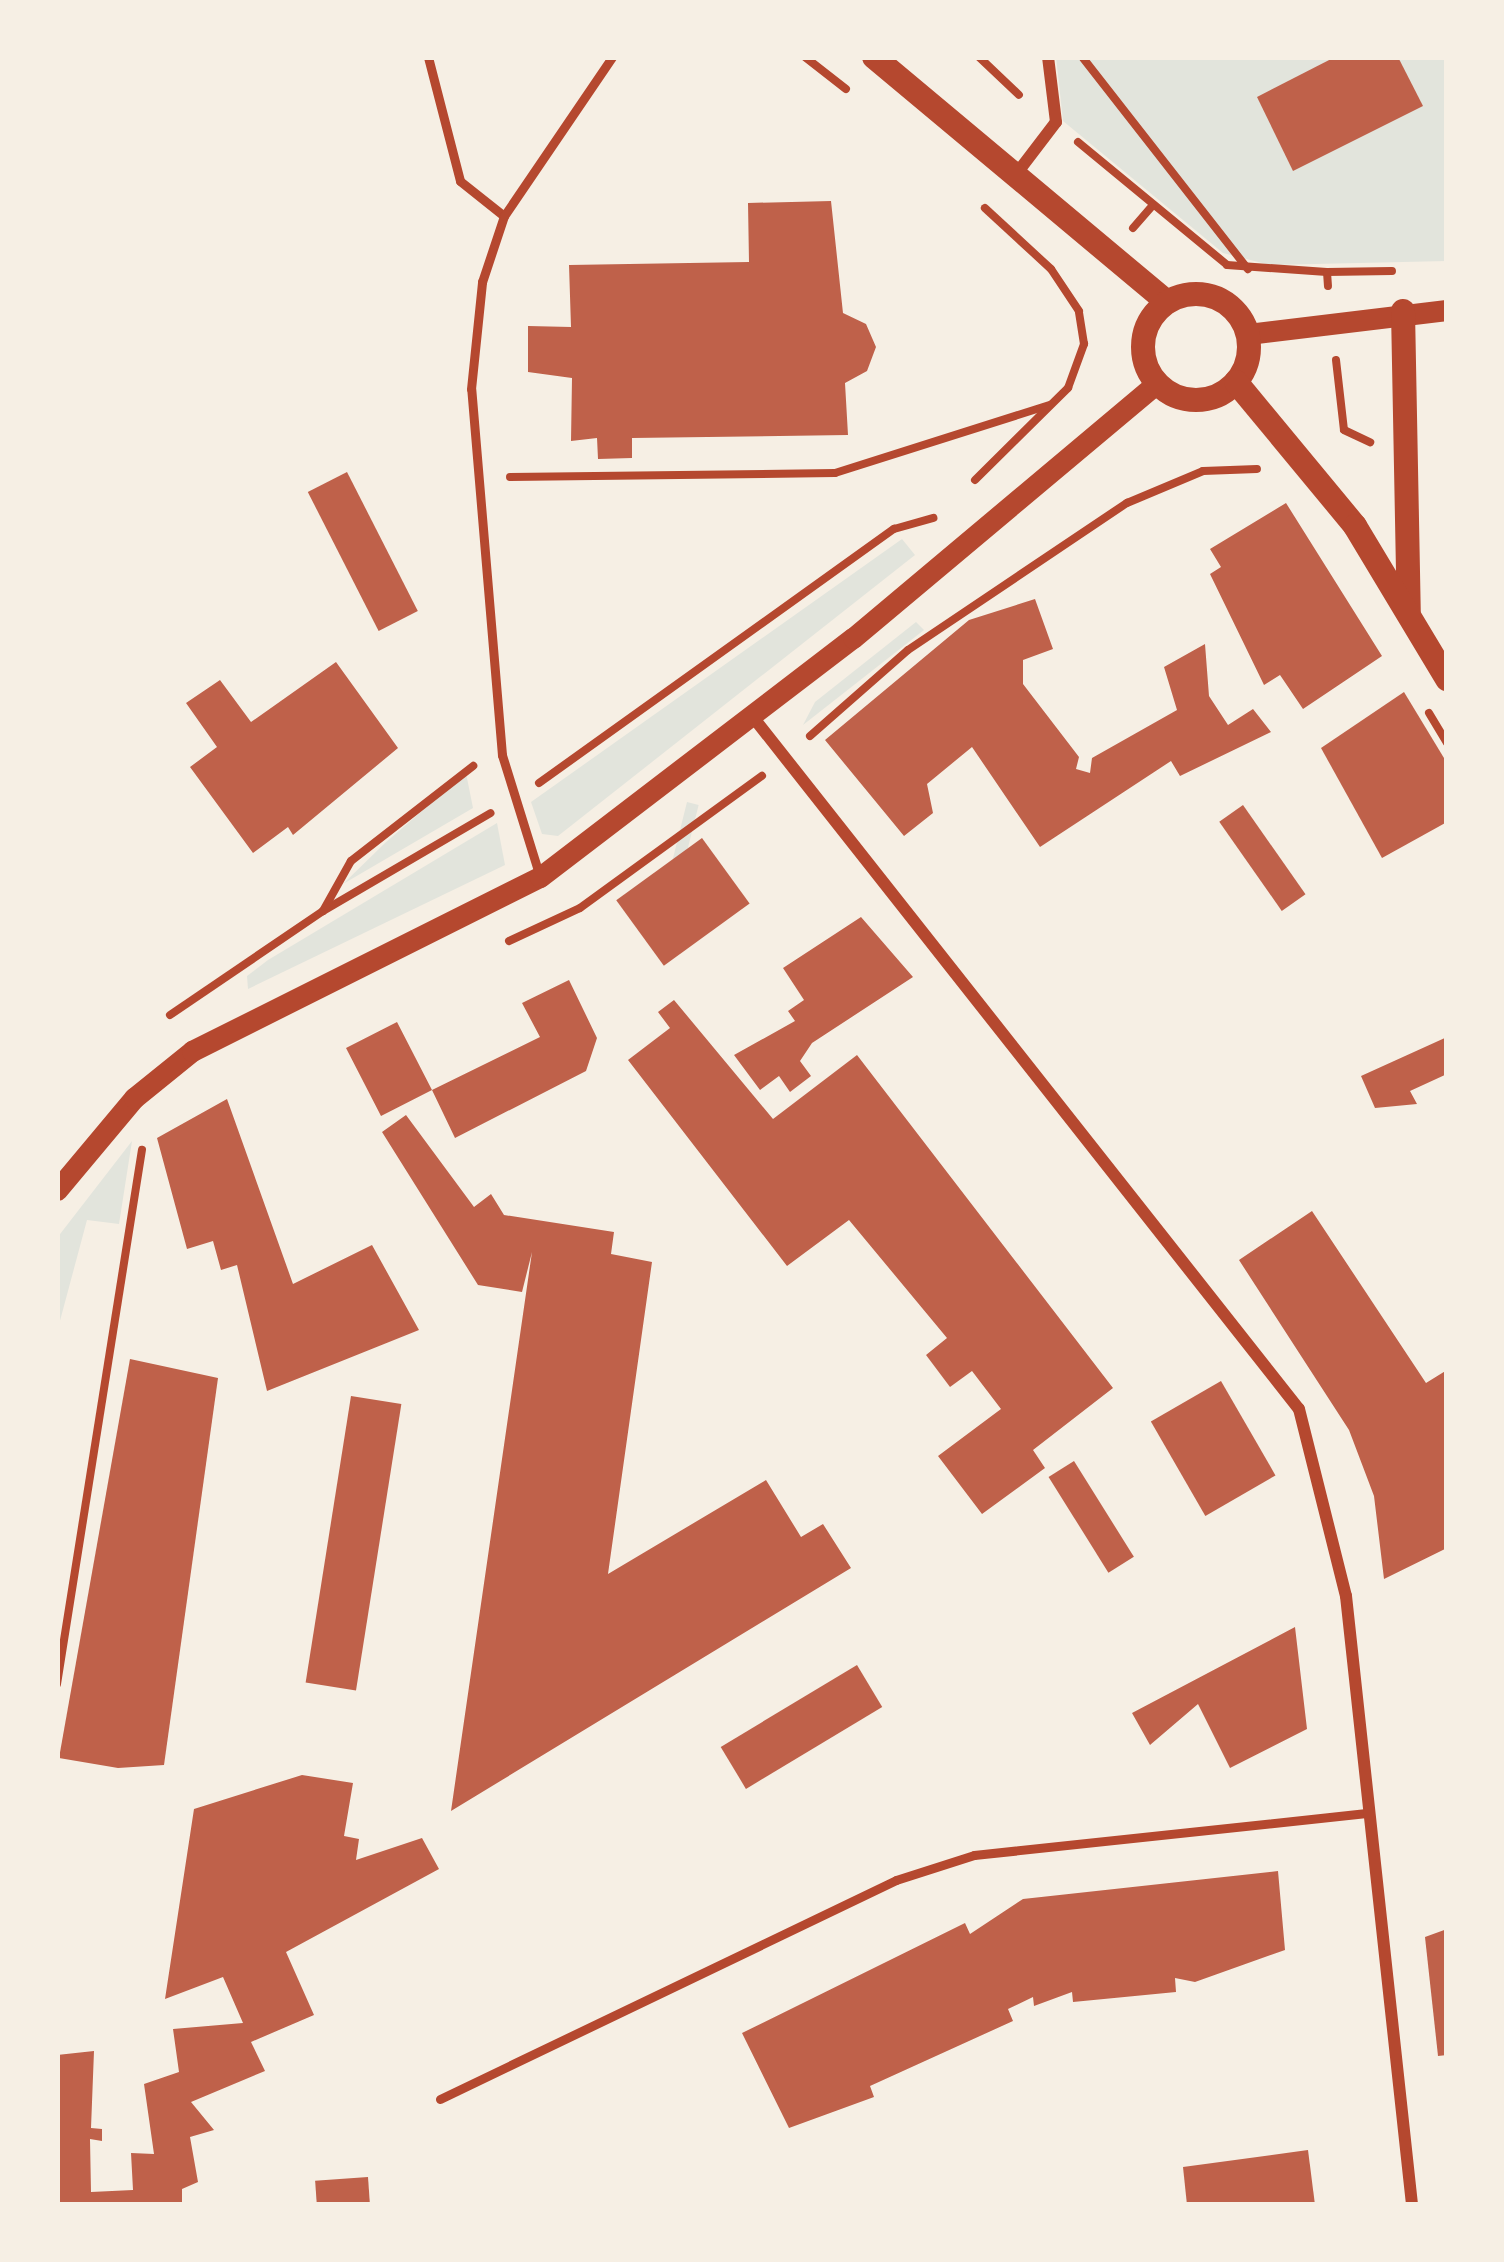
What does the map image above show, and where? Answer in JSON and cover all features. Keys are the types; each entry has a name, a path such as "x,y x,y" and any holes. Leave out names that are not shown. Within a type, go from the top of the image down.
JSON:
{"main road":[{"path":"874,57 1167,302"},
{"path":"1209,295 1248,334 1236,382 1188,400 1156,384 1144,331 1167,302 1209,295"},
{"path":"1403,311 1409,613"},
{"path":"1236,382 1355,526 1447,679"}],"street":[{"path":"1017,173 1055,122 1048,57"},
{"path":"1248,334 1332,319 1447,310"},
{"path":"57,1190 160,1076 248,1019 540,877 753,717 1156,384"},
{"path":"753,717 1299,1409 1346,1597 1412,2205"}],"lane":[{"path":"428,57 460,182 504,216"},
{"path":"540,877 512,800 502,755 477,477 482,282 504,216 612,57"},
{"path":"440,2099 896,1880 974,1855 1369,1813"}],"path":[{"path":"805,57 854,96"},
{"path":"979,57 1192,242 1250,272 1327,272 1344,430"},
{"path":"1082,57 1250,272"},
{"path":"962,492 1050,405 1084,344 1079,311 969,193"},
{"path":"477,477 835,473 1050,405"},
{"path":"160,1076 134,1045 323,911 512,800 895,529 947,506"},
{"path":"323,911 351,861 454,772 502,755"},
{"path":"57,1684 144,1141 157,1129"}],"shaded area":[{"path":"1056,57 1447,57 1447,261 1270,265 1223,253 1063,121"},
{"path":"902,539 915,555 558,836 542,834 531,802"},
{"path":"916,622 924,630 803,725 815,702"},
{"path":"466,773 473,808 343,884 385,843"},
{"path":"687,802 699,805 670,921 658,918"},
{"path":"497,823 505,865 248,989 247,976 268,960"},
{"path":"132,1141 119,1224 87,1220 57,1332 57,1238"}],"building":[{"path":"1335,57 1398,57 1423,106 1293,171 1257,97"},
{"path":"831,201 843,313 866,324 876,347 867,371 845,383 848,435 632,438 632,458 598,459 597,438 571,441 572,378 528,372 528,326 571,327 569,265 749,262 748,203"},
{"path":"347,472 418,611 379,631 308,492"},
{"path":"1286,503 1382,656 1303,709 1280,675 1264,685 1210,574 1221,567 1210,549"},
{"path":"1035,599 1053,649 1023,660 1023,684 1079,757 1076,769 1090,773 1092,758 1177,710 1164,667 1205,644 1209,696 1228,725 1253,709 1271,732 1180,776 1171,761 1040,847 972,747 927,784 933,813 904,836 825,740 969,620"},
{"path":"336,662 398,748 293,835 288,827 253,853 190,767 217,747 186,703 220,680 251,722"},
{"path":"1404,692 1447,763 1447,822 1382,858 1321,748"},
{"path":"1243,805 1306,894 1282,911 1219,822"},
{"path":"702,838 750,904 664,966 616,900"},
{"path":"861,917 913,977 812,1043 800,1061 811,1076 790,1092 779,1076 760,1090 734,1055 795,1021 788,1011 804,1000 783,968"},
{"path":"569,980 597,1038 586,1071 455,1138 432,1090 540,1037 522,1003"},
{"path":"674,1000 773,1119 857,1055 1113,1388 1033,1450 1045,1468 982,1514 938,1456 1001,1409 972,1371 950,1387 926,1355 947,1338 849,1220 787,1266 628,1060 670,1028 658,1012"},
{"path":"397,1022 432,1090 381,1116 346,1048"},
{"path":"1447,1037 1447,1074 1410,1091 1417,1104 1375,1108 1361,1076"},
{"path":"227,1099 293,1284 372,1245 419,1330 267,1391 237,1265 221,1270 213,1241 187,1249 157,1138"},
{"path":"406,1115 474,1207 491,1194 504,1215 614,1232 611,1254 652,1262 608,1574 766,1480 801,1537 823,1524 851,1568 451,1811 532,1252 522,1292 478,1285 382,1132"},
{"path":"1312,1211 1426,1383 1447,1370 1447,1548 1384,1579 1374,1496 1349,1430 1239,1260"},
{"path":"130,1359 218,1378 164,1765 118,1768 59,1758"},
{"path":"1221,1381 1276,1475 1205,1516 1151,1422"},
{"path":"351,1396 401,1404 356,1690 306,1682"},
{"path":"1074,1461 1134,1557 1108,1573 1049,1477"},
{"path":"1295,1627 1307,1729 1230,1768 1198,1704 1150,1745 1132,1713"},
{"path":"857,1665 882,1707 746,1789 721,1747"},
{"path":"302,1775 353,1783 344,1836 359,1839 356,1860 422,1838 439,1869 286,1952 314,2015 251,2042 265,2071 191,2102 214,2130 190,2137 198,2182 182,2189 182,2205 57,2205 57,2055 94,2051 91,2128 102,2129 102,2141 90,2139 91,2192 133,2190 131,2153 154,2154 144,2084 179,2072 173,2029 243,2023 223,1977 165,1999 194,1809"},
{"path":"1278,1871 1285,1950 1195,1982 1175,1978 1176,1992 1073,2002 1072,1992 1034,2006 1033,1997 1008,2009 1013,2021 870,2086 874,2097 789,2128 742,2033 965,1923 970,1934 1023,1899"},
{"path":"1447,1929 1447,2055 1438,2056 1425,1937"},
{"path":"1308,2150 1315,2205 1187,2205 1183,2167"},
{"path":"368,2177 370,2205 317,2205 315,2181"}]}
